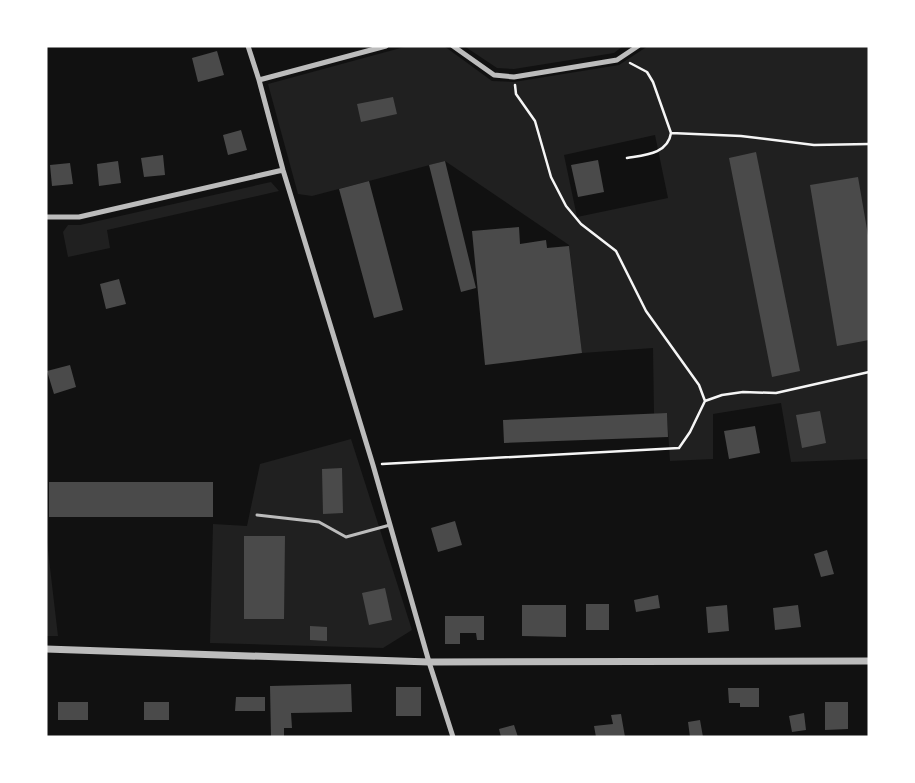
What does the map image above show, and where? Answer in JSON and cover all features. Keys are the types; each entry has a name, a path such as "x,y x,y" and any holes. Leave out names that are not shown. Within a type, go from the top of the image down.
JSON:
{"street":[{"path":"248,46 259,80 282,170 373,465 429,662 453,737"},
{"path":"259,80 386,46"},
{"path":"453,46 494,75 514,77 617,60 638,46"},
{"path":"46,217 79,217 282,170"},
{"path":"46,649 429,662 869,661"}],"lane":[{"path":"257,515 319,522 346,536 391,525"}],"path":[{"path":"617,60 634,64 647,72 653,82 671,133 670,140 658,152 626,158"},
{"path":"514,77 516,94 535,121 551,177 566,206 582,224 616,251 646,311 698,385 705,401"},
{"path":"671,133 741,136 814,145 869,144"},
{"path":"373,465 679,448 690,432 705,401 722,395 743,392 776,393 869,372"}],"shaded area":[{"path":"408,46 444,46 492,81 514,82 619,65 648,46 869,46 869,459 791,462 781,403 713,414 713,459 670,461 667,413 654,414 653,348 582,353 569,245 445,161 312,196 298,194 268,84","holes":["655,135 668,198 577,217 564,155"]},
{"path":"464,46 623,46 614,53 514,69 497,68"},
{"path":"271,182 279,191 107,230 110,248 68,257 63,232 68,225 80,225"},
{"path":"351,439 412,630 383,648 210,643 213,524 247,526 260,464"},
{"path":"47,542 58,636 46,636"}],"building":[{"path":"217,51 224,75 198,82 192,58"},
{"path":"393,97 397,114 361,122 357,104"},
{"path":"241,130 247,150 228,155 223,135"},
{"path":"756,152 800,371 772,377 729,158"},
{"path":"163,155 165,175 144,177 141,158"},
{"path":"598,160 604,192 578,197 571,165"},
{"path":"118,161 121,183 99,186 97,164"},
{"path":"445,161 476,288 461,292 429,165"},
{"path":"70,163 73,184 52,186 50,165"},
{"path":"858,177 869,241 869,340 837,346 810,185"},
{"path":"369,181 403,310 374,318 339,189"},
{"path":"519,227 520,244 546,240 547,248 569,246 582,353 485,365 472,231"},
{"path":"119,279 126,304 106,309 100,284"},
{"path":"70,365 76,387 54,394 47,371"},
{"path":"820,411 826,443 802,448 796,415"},
{"path":"667,413 668,437 504,443 503,420"},
{"path":"755,426 760,453 729,459 724,431"},
{"path":"342,468 343,513 323,514 322,469"},
{"path":"49,482 213,482 213,517 49,517"},
{"path":"455,521 462,545 438,552 431,528"},
{"path":"244,536 285,536 284,619 244,619"},
{"path":"827,550 834,574 821,577 814,554"},
{"path":"385,588 392,620 369,625 362,593"},
{"path":"658,595 660,608 636,612 634,600"},
{"path":"586,604 609,604 609,630 586,630"},
{"path":"522,605 566,605 566,637 522,636"},
{"path":"727,605 729,631 708,633 706,607"},
{"path":"798,605 801,627 775,630 773,608"},
{"path":"445,616 484,616 484,640 477,640 476,633 460,633 460,644 445,644"},
{"path":"310,626 327,627 327,641 310,640"},
{"path":"351,684 352,712 291,713 292,728 284,728 284,737 271,737 270,686"},
{"path":"396,687 421,687 421,716 396,716"},
{"path":"728,688 759,688 759,707 740,707 740,703 729,703"},
{"path":"236,697 265,697 265,711 235,711"},
{"path":"58,702 88,702 88,720 58,720"},
{"path":"144,702 169,702 169,720 144,720"},
{"path":"825,702 848,702 848,729 825,730"},
{"path":"804,713 806,730 792,732 789,716"},
{"path":"621,714 625,737 596,737 594,726 613,724 611,715"},
{"path":"700,720 703,737 690,737 688,722"},
{"path":"514,725 518,737 501,737 499,729"}]}
